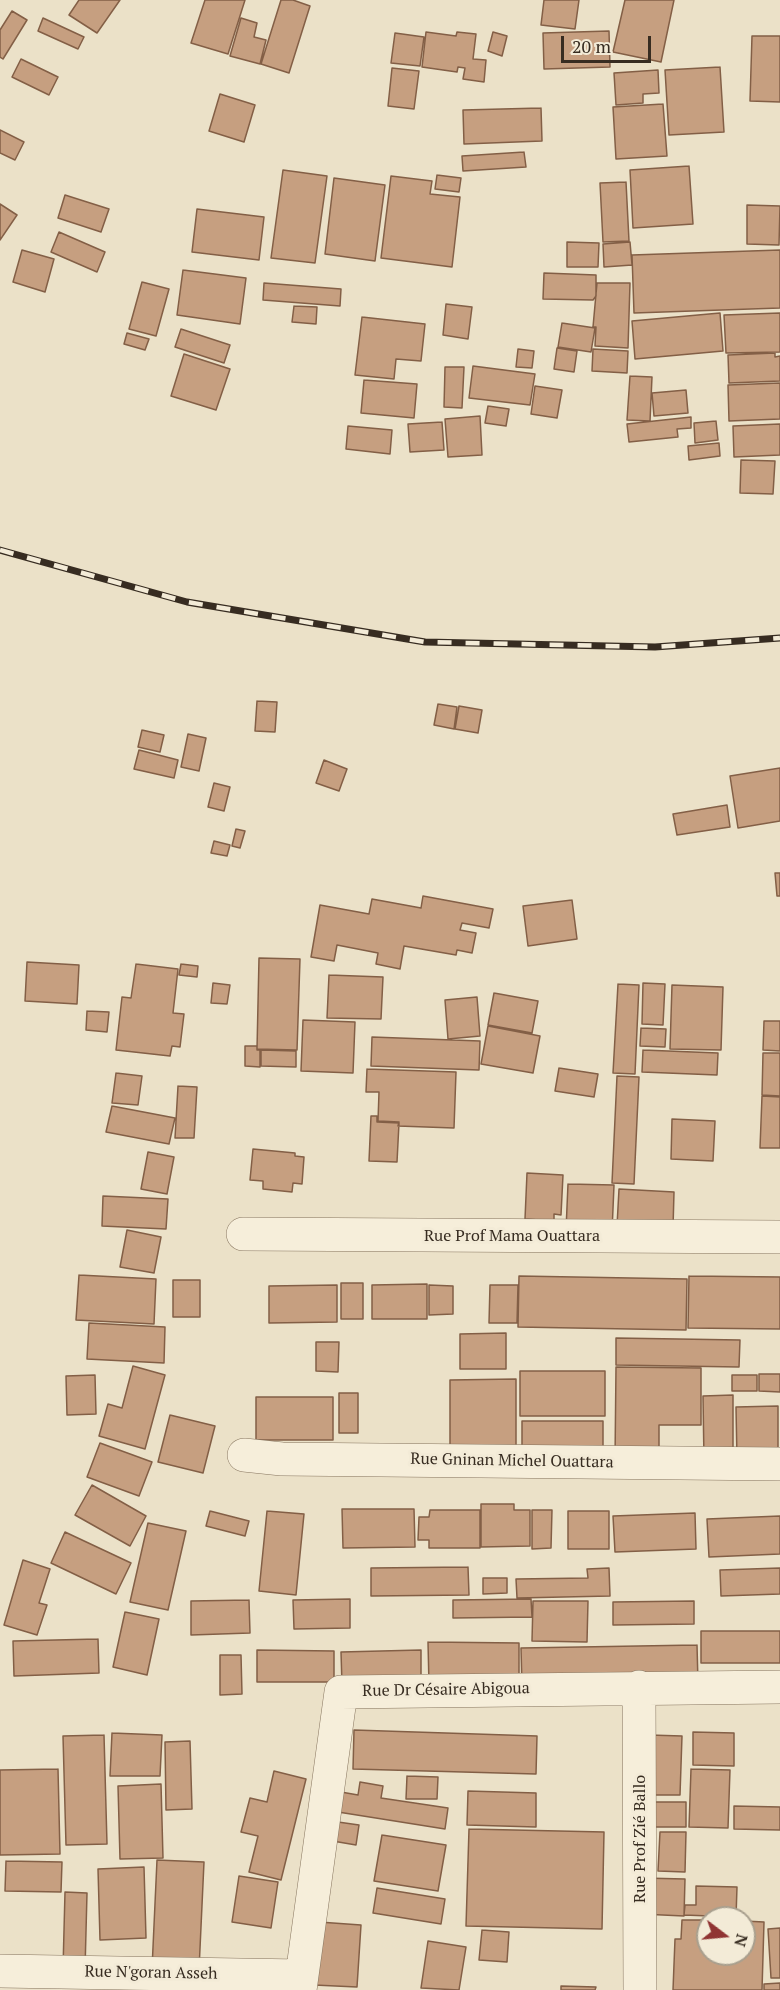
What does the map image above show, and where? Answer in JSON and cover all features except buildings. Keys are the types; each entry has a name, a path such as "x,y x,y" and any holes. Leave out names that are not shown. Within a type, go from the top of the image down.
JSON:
{"street":[{"name":"Rue Prof Mama Ouattara","path":"243,1234 780,1237"},
{"name":"Rue Gninan Michel Ouattara","path":"244,1455 282,1459 780,1464"},
{"name":"Rue Prof Zié Ballo","path":"639,1687 640,1990"},
{"name":"Rue Dr Césaire Abigoua","path":"300,1983 341,1692 780,1687"},
{"name":"Rue N'goran Asseh","path":"0,1971 300,1983"}],"railway":[{"path":"0,550 187,602 425,642 655,647 780,638"}]}
